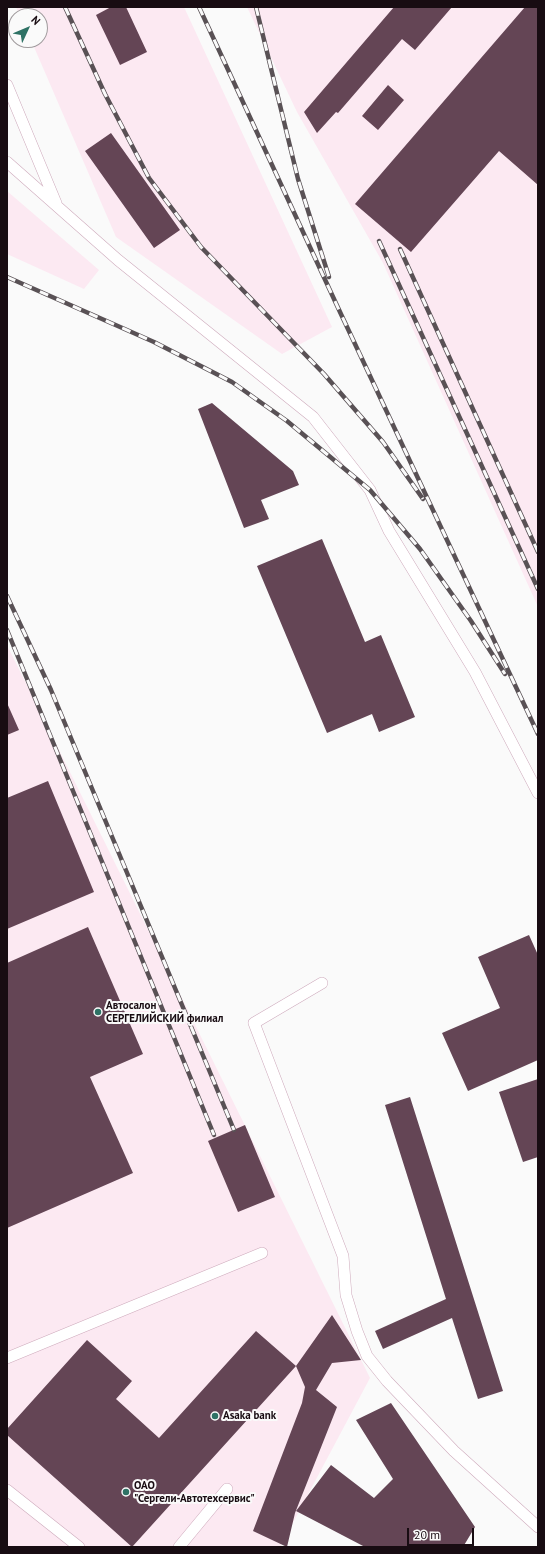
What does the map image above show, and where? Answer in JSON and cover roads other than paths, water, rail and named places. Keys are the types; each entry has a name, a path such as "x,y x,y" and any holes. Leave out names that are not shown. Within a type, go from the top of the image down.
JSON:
{"lane":[{"path":"7,85 57,206"},
{"path":"7,162 118,260 313,417 370,490 389,531 475,672 538,793"},
{"path":"322,983 254,1023 342,1256 346,1295 357,1331 367,1356 387,1381 454,1451 538,1528"},
{"path":"7,1358 262,1253"},
{"path":"179,1547 226,1489"},
{"path":"7,1490 79,1547"}],"railway":[{"path":"65,7 105,94 149,178 201,247 324,374 383,442 423,499"},
{"path":"199,7 538,734"},
{"path":"256,7 298,179 329,277"},
{"path":"379,241 538,589"},
{"path":"400,249 538,552"},
{"path":"7,277 154,342 232,382 287,421 370,490 420,549 471,621 505,674"},
{"path":"7,596 51,690 234,1130"},
{"path":"7,630 214,1135"}],"place":[{"name":"Автосалон СЕРГЕЛИЙСКИЙ филиал","path":"98,1012"},
{"name":"Asaka bank","path":"215,1416"},
{"name":"ОАО \"Сергели-Автотехсервис\"","path":"126,1492"}]}
